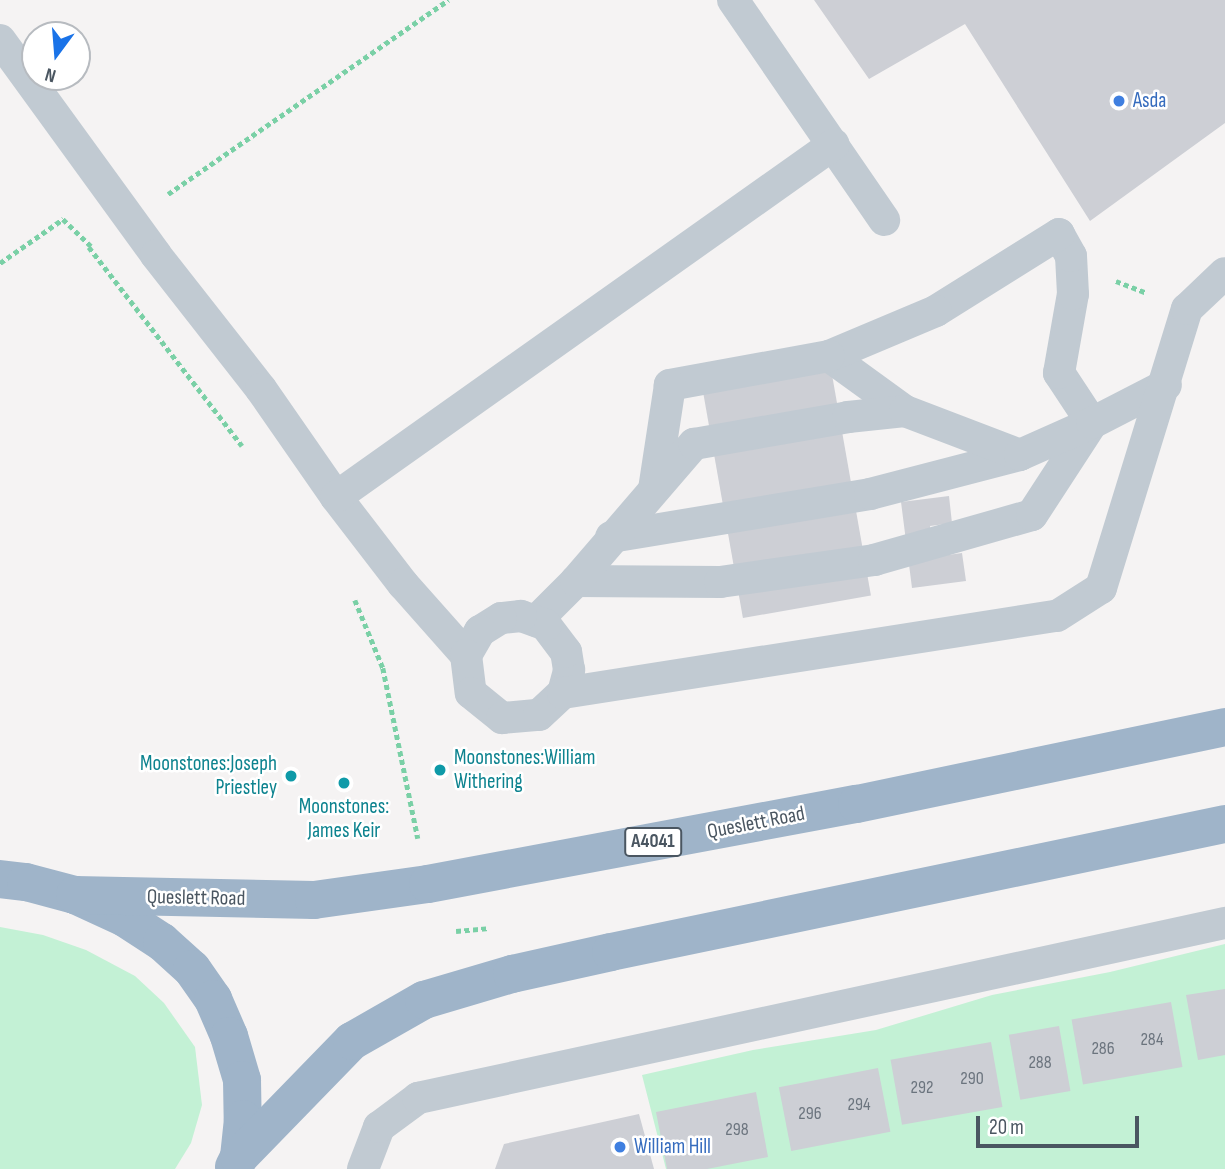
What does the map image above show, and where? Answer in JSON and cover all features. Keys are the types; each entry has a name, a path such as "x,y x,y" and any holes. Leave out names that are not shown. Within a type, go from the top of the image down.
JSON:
{"highway":[{"name":"Queslett Road","path":"75,895 314,900 428,884 857,804 1225,727"},
{"path":"236,1163 352,1041 424,1000 512,974 611,951 1225,824"},
{"path":"0,879 26,882 75,895 125,918 162,942 192,969 213,999 229,1036 242,1080 243,1119 236,1163"}],"lane":[{"path":"733,0 884,220"},
{"path":"0,40 234,358 261,389 336,497 403,584 466,655 471,693 502,718 539,715 563,693 569,670 566,652 546,625 536,621 521,616 501,618 480,631 466,655"},
{"path":"336,497 834,144"},
{"path":"654,489 670,385 829,356 936,311 1059,234 1070,256 1073,294 1059,373 1092,423"},
{"path":"563,693 1057,616 1101,588 1166,385 1187,309 1225,273"},
{"path":"829,356 905,411 1020,454"},
{"path":"611,537 870,494 1020,454 1092,423 1166,385"},
{"path":"536,621 576,581 611,537 694,444 905,411"},
{"path":"576,581 720,582 874,560 1032,515 1092,423"},
{"path":"363,1169 379,1128 418,1098 1225,923"}],"path":[{"path":"89,247 132,220 448,0"},
{"path":"0,264 63,219 89,247 244,449"},
{"path":"348,591 356,602 383,668 440,933 503,926 512,974"}],"green space":[{"path":"0,927 43,935 86,950 135,976 164,1003 195,1047 202,1105 191,1143 175,1169 0,1169"},
{"path":"1225,944 1225,1169 666,1169 642,1075 753,1050 876,1030 992,995 1110,972"}],"building":[{"name":"Asda","path":"814,0 1225,0 1225,123 1090,221 965,24 869,79"},
{"path":"831,369 871,596 743,618 703,392"},
{"path":"949,496 952,523 930,526 934,557 962,553 966,581 912,588 901,502"},
{"path":"1225,989 1225,1055 1198,1060 1186,995"},
{"path":"1171,1002 1182,1067 1083,1085 1072,1020"},
{"path":"1059,1026 1070,1091 1020,1100 1009,1035"},
{"path":"991,1042 1002,1107 902,1125 891,1060"},
{"path":"878,1068 890,1132 791,1151 779,1087"},
{"path":"756,1092 768,1157 707,1169 667,1169 656,1112"},
{"path":"639,1114 654,1169 495,1169 504,1144"}],"place":[{"name":"Asda","path":"1119,101"},
{"name":"Moonstones:William Withering","path":"440,770"},
{"name":"Moonstones:Joseph Priestley","path":"291,776"},
{"name":"Moonstones: James Keir","path":"344,783"},
{"name":"William Hill","path":"620,1147"}]}
